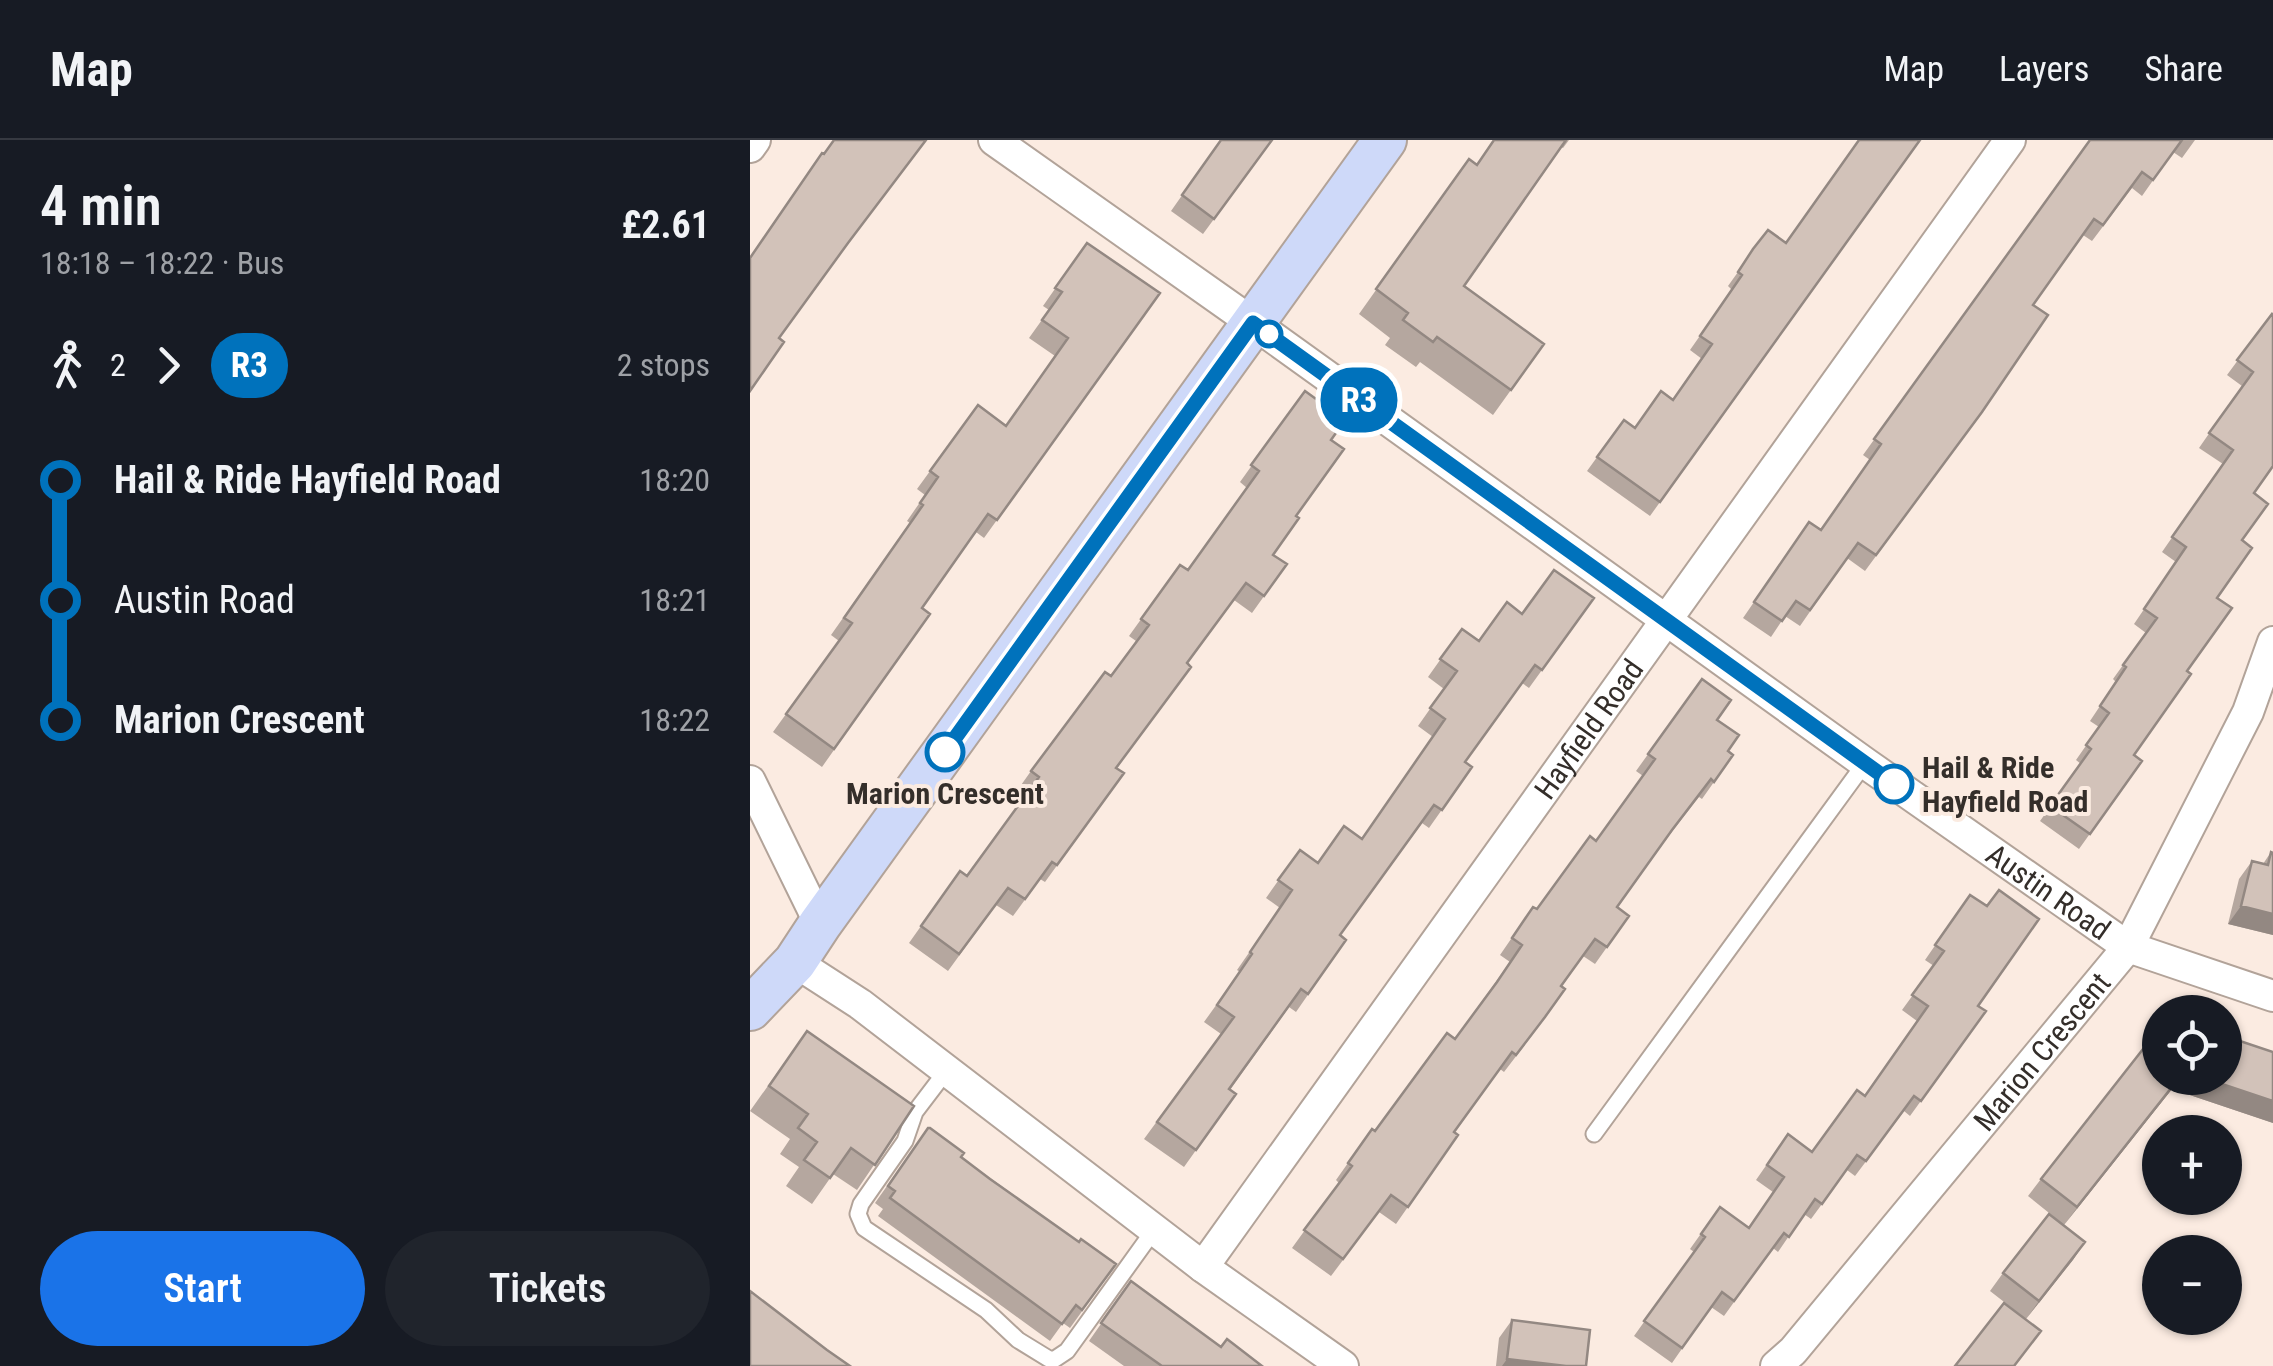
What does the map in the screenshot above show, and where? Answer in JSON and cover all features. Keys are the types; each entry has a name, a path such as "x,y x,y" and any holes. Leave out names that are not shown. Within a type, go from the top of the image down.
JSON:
{"street":[{"path":"750,147 755,140"},
{"name":"Austin Road","path":"994,140 2128,947 2273,996"},
{"path":"750,1009 795,962 1385,140"},
{"name":"Hayfield Road","path":"1202,1267 2010,140"},
{"name":"Marion Crescent","path":"1776,1366 2128,947 2248,712 2273,642"},
{"path":"750,781 820,924"},
{"path":"795,962 860,1004 1202,1267 1343,1366"}],"lane":[{"path":"1594,1134 1865,763"},
{"path":"947,1070 915,1112 906,1142 861,1204 858,1214 864,1228 986,1310 1018,1340 1050,1360 1067,1350 1154,1230"}],"building":[{"path":"834,140 926,140 779,338 784,342 750,391 750,258"},
{"path":"1221,140 1272,140 1214,219 1182,195"},
{"path":"1494,140 1566,140 1464,286 1544,344 1511,390 1437,337 1433,342 1403,320 1408,313 1376,289 1469,159 1477,165"},
{"path":"1859,140 1920,140 1660,502 1597,457 1624,420 1635,428 1661,391 1673,400 1712,344 1700,336 1742,275 1738,272 1753,249 1768,230 1786,243"},
{"path":"2090,140 2182,140 2153,180 2142,172 2103,225 2094,219 2033,305 2048,315 1876,555 1858,543 1810,610 1796,601 1782,621 1754,602 1809,522 1821,530 1881,444 1874,439"},
{"path":"1087,243 1160,293 997,520 988,514 922,608 930,614 834,749 786,714 852,623 844,618 923,505 920,503 938,477 930,471 978,405 1006,426 1068,338 1042,320 1062,292 1055,288"},
{"path":"2272,314 2273,466 2254,493 2268,504 2242,540 2252,548 2217,598 2232,608 2134,755 2142,761 2090,834 2050,806 2091,749 2086,745 2109,713 2100,706 2157,618 2144,609 2186,547 2172,537 2233,450 2209,433 2253,372 2237,360"},
{"path":"1305,391 1345,420 1331,440 1344,449 1273,555 1287,564 1264,596 1246,583 1187,663 1191,667 1116,768 1124,773 1057,865 1052,862 1025,899 1008,888 959,954 921,926 960,871 967,876 1039,777 1031,771 1105,672 1111,676 1149,625 1141,619 1180,565 1188,570 1259,471 1251,465"},
{"path":"1554,570 1594,598 1542,670 1535,665 1465,762 1472,767 1442,810 1434,805 1340,935 1346,940 1308,994 1301,989 1229,1089 1236,1094 1196,1150 1157,1122 1234,1017 1217,1005 1292,890 1278,880 1300,850 1318,863 1344,826 1362,839 1445,719 1430,708 1457,671 1440,659 1462,629 1479,641 1507,602 1522,614"},
{"path":"1702,679 1731,700 1717,720 1739,735 1728,751 1733,755 1617,907 1629,916 1607,947 1595,939 1561,986 1565,989 1545,1017 1516,1055 1512,1052 1454,1132 1458,1135 1408,1207 1391,1195 1343,1259 1304,1230 1352,1166 1348,1163 1372,1129 1375,1131 1447,1033 1455,1039 1497,982 1522,945 1512,938 1590,836 1596,841 1655,759 1648,754"},
{"path":"2271,852 2273,914 2241,906 2252,861 2268,865"},
{"path":"1999,890 2039,919 1978,1006 1986,1011 1921,1101 1914,1096 1866,1161 1857,1155 1822,1204 1815,1199 1789,1237 1784,1233 1734,1301 1722,1292 1682,1348 1644,1321 1705,1237 1701,1234 1720,1207 1749,1228 1784,1177 1767,1165 1788,1134 1812,1152 1857,1090 1865,1096 1928,1006 1912,995 1944,951 1935,945 1970,895 1987,906"},
{"path":"807,1031 914,1106 875,1165 851,1148 830,1178 804,1160 817,1142 798,1128 808,1114 769,1086"},
{"path":"2242,1042 2273,1052 2273,1101 2242,1091"},
{"path":"2142,1050 2142,1095 2166,1095 2150,1115 2142,1115 2142,1125 2077,1207 2041,1179"},
{"path":"928,1128 964,1153 961,1157 990,1179 1116,1264 1082,1310 1076,1305 1062,1324 890,1198 895,1191 888,1186"},
{"path":"2049,1214 2085,1242 2039,1301 2003,1273"},
{"path":"1131,1281 1221,1347 1227,1339 1262,1366 1162,1366 1101,1323"},
{"path":"750,1291 827,1350 850,1366 750,1366"},
{"path":"2004,1303 2041,1331 2014,1366 1955,1366"},
{"path":"1512,1320 1590,1330 1586,1366 1507,1359"}],"bus line":[{"name":"R3","path":"945,752 1253,323 1894,784"}],"place":[{"name":"Marion Crescent","path":"945,752"},
{"name":"Hail & Ride Hayfield Road","path":"1894,784"}]}
